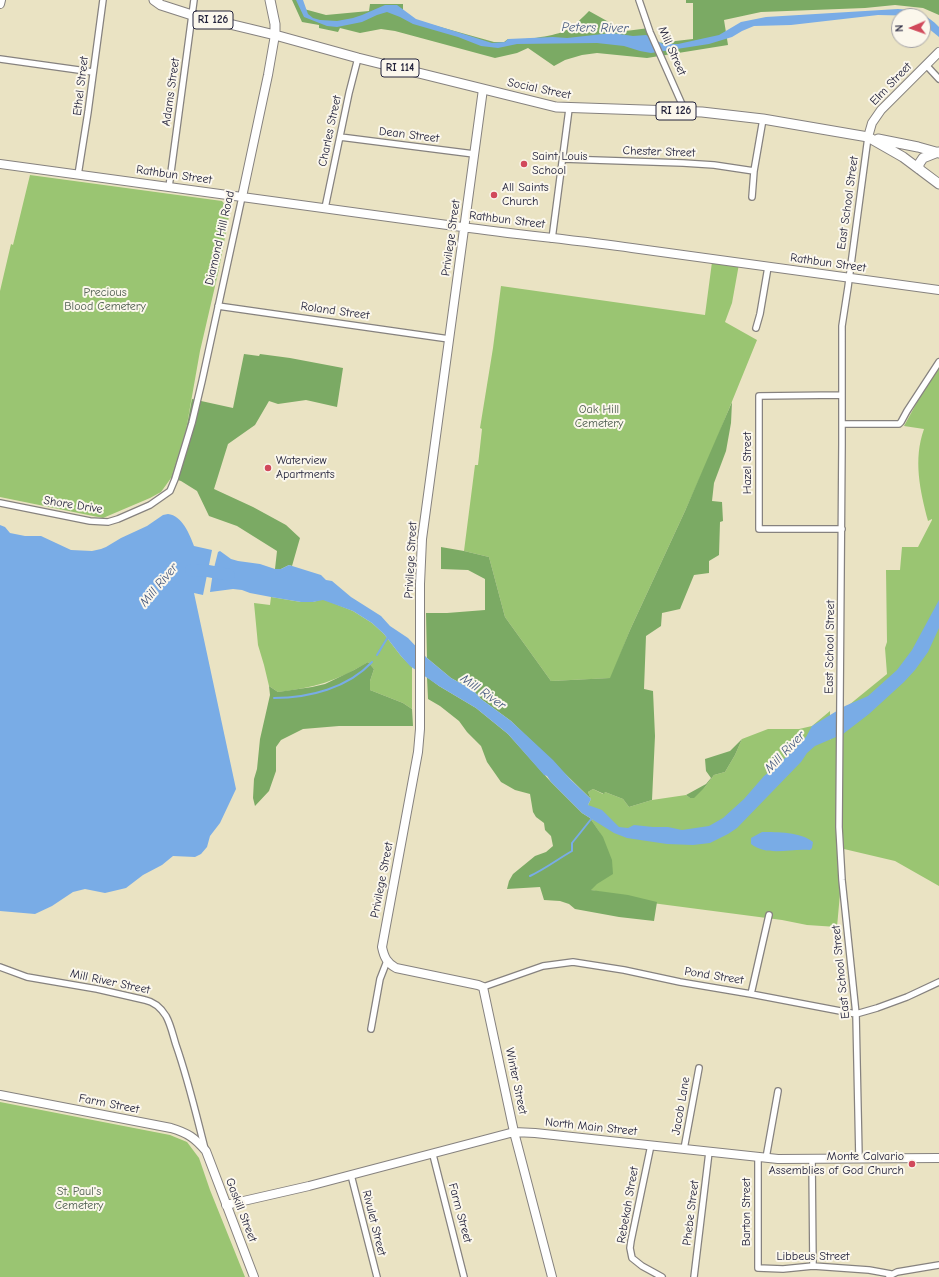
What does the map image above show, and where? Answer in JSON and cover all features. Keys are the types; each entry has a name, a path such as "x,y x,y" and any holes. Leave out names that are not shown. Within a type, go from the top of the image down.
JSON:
{"main road":[{"path":"0,4 1,0"},
{"name":"Social Street","path":"154,0 192,15 275,35 533,103 569,109 685,111 763,119 868,137 903,157 939,184"},
{"name":"Diamond Hill Road","path":"242,198 275,35 275,24 270,0"},
{"name":"Elm Street","path":"868,137 872,123 881,110 939,52"},
{"name":"Privilege Street","path":"387,961 383,954 383,939 418,752 420,729 422,539 483,89"},
{"name":"RI 126","path":"868,137 918,147 938,153"},
{"path":"919,169 923,158 938,153"},
{"name":"Rathbun Street","path":"0,164 242,198 392,216 552,239 631,248 939,290"},
{"path":"387,961 396,968 478,984 482,987"},
{"name":"Winter Street","path":"482,987 514,1132 552,1277"},
{"name":"Farm Street","path":"0,1095 171,1128 190,1135 206,1151"},
{"name":"North Main Street","path":"226,1205 433,1155 514,1132 762,1157 939,1158"},
{"name":"Gaskill Street","path":"206,1151 254,1277"}],"street":[{"name":"Ethel Street","path":"78,175 103,0"},
{"name":"Adams Street","path":"169,187 194,0"},
{"name":"Mill Street","path":"639,0 650,32 685,111"},
{"name":"Charles Street","path":"325,208 349,93 358,58"},
{"path":"0,59 93,72"},
{"path":"926,65 939,79"},
{"path":"552,239 569,109"},
{"path":"752,197 754,171 763,119"},
{"name":"Dean Street","path":"340,137 474,154"},
{"name":"East School Street","path":"859,1158 856,1014 842,880 839,827 842,529 841,395 842,326 868,137"},
{"name":"Chester Street","path":"563,159 683,163 714,165 754,171"},
{"name":"Diamond Hill Road","path":"176,479 202,381 242,198"},
{"path":"756,328 760,314 768,267"},
{"name":"Roland Street","path":"218,306 449,339"},
{"path":"842,424 899,424 939,362"},
{"name":"Hazel Street","path":"841,395 759,396 759,529 842,529"},
{"name":"Shore Drive","path":"0,503 90,521 108,522 156,502 170,492 176,479"},
{"path":"751,994 769,915"},
{"path":"371,1029 380,979 387,961"},
{"name":"Pond Street","path":"482,987 543,966 573,962 624,970 680,982 856,1014 907,997 939,982"},
{"name":"Mill River Street","path":"0,967 27,977 97,989 153,1002 158,1006 165,1015 170,1026 186,1075 206,1151"},
{"name":"Jacob Lane","path":"684,1149 699,1068"},
{"name":"Barton Street","path":"758,1268 762,1157 778,1092"},
{"name":"Rebekah Street","path":"651,1145 630,1241 630,1248 632,1258 642,1266 662,1277"},
{"name":"Phebe Street","path":"694,1277 709,1152"},
{"name":"Farm Street","path":"433,1155 464,1277"},
{"path":"812,1158 813,1266"},
{"name":"Rivulet Street","path":"351,1175 377,1277"},
{"path":"889,1276 897,1272 939,1264"},
{"name":"Libbeus Street","path":"758,1268 782,1269 813,1266 869,1270 889,1276"}],"green space":[{"path":"292,0 302,0 304,9 326,15 369,11 370,4 403,4 403,13 415,20 494,42 504,42 508,39 530,39 563,32 589,11 619,30 626,31 649,28 658,43 693,39 693,3 686,3 686,0 939,0 939,15 931,12 931,8 895,5 865,8 761,12 724,20 728,45 647,58 597,53 582,55 565,60 554,66 528,48 517,53 495,58 395,31 381,29 360,33 340,28 338,32 319,28 319,25 302,22"},
{"name":"Precious Blood Cemetery","path":"30,175 222,201 230,211 219,269 200,351 186,430 171,478 161,492 103,518 0,497 0,291"},
{"name":"Oak Hill Cemetery","path":"712,262 739,264 732,303 725,322 757,340 711,453 630,630 611,678 551,681 505,617 489,557 464,551 475,465 478,465 482,429 480,428 501,286 705,315"},
{"path":"244,354 259,356 260,354 290,358 343,368 337,407 306,400 278,404 269,401 255,425 228,444 214,489 253,507 286,525 300,538 292,566 289,565 281,569 275,569 277,551 237,526 209,516 197,491 181,481 171,478 186,430 192,399 233,408"},
{"path":"939,362 939,886 895,861 844,849 837,927 807,925 782,920 652,903 591,890 600,833 590,818 594,820 588,805 591,799 588,792 593,789 603,794 605,792 623,799 629,807 652,800 686,795 690,798 705,787 714,775 725,772 742,739 768,729 799,729 812,726 830,711 830,740 844,709 887,674 885,648 887,642 886,570 900,570 902,547 918,547 932,520 928,521 922,498 918,464 924,429 904,426"},
{"path":"732,402 731,423 726,451 714,483 712,501 722,502 723,521 720,522 719,555 709,561 709,573 694,575 680,609 662,613 661,626 646,636 644,689 653,691 655,736 652,800 629,807 623,799 605,792 604,794 593,789 588,792 591,799 511,721 481,699 473,690 451,678 427,658 426,613 485,610 485,579 468,570 441,569 441,547 489,557 505,617 551,681 610,678"},
{"path":"271,597 301,602 313,602 323,599 353,611 372,623 384,634 401,656 412,667 412,709 403,703 370,690 370,681 374,669 368,662 335,679 314,686 278,692 269,686 258,645 254,603 270,605"},
{"path":"368,662 374,669 370,681 370,690 403,703 412,709 413,726 339,726 303,729 281,740 276,747 276,771 269,791 255,806 253,798 254,779 257,769 260,739 270,695 269,686 278,692 325,684"},
{"path":"427,677 476,708 508,734 551,782 582,813 590,818 603,837 612,860 613,874 597,884 591,890 628,895 657,902 654,921 619,917 575,909 569,904 560,901 544,900 540,887 507,889 513,874 535,856 546,852 553,846 551,836 545,830 544,823 536,817 533,812 530,794 515,790 501,782 487,762 481,746 467,732 459,721 440,706 428,699"},
{"path":"742,739 725,772 714,775 694,798 690,798 686,795 706,784 711,778 706,771 705,759 730,751"},
{"name":"St. Paul's Cemetery","path":"0,1102 170,1135 187,1142 199,1158 210,1190 245,1277 0,1277"}],"water":[{"path":"296,0 303,0 308,14 313,18 337,21 362,15 385,5 397,5 416,19 492,43 505,42 508,39 553,37 567,38 612,33 633,36 646,35 663,44 678,44 719,35 741,22 766,17 891,9 891,15 878,15 791,25 754,26 732,37 709,44 651,53 624,46 597,43 517,44 498,48 481,46 458,37 413,24 387,12 362,22 337,27 327,26 304,17"},
{"path":"931,20 939,27 939,37 931,30"},
{"path":"163,515 173,515 185,526 194,546 212,550 203,595 194,593 236,789 220,823 210,836 207,847 201,854 195,857 173,856 162,865 143,875 126,888 105,893 85,889 73,892 52,906 35,914 0,911 0,525 5,527 10,533 25,536 41,536 71,550 92,551 106,547 147,526"},
{"path":"220,551 231,559 238,561 260,564 275,569 281,569 289,565 321,575 326,580 332,581 351,597 381,616 390,626 408,638 427,658 451,678 473,690 481,699 511,721 553,760 591,799 588,805 602,810 619,827 628,828 634,825 668,827 682,830 709,826 723,818 744,799 764,776 779,764 806,737 812,726 845,706 868,696 897,670 912,650 939,600 939,628 928,652 904,682 869,714 843,734 815,746 737,828 710,843 693,845 667,844 627,838 614,833 582,813 551,782 547,776 544,775 508,734 476,708 439,686 410,666 384,634 372,623 353,611 323,600 301,602 233,589 210,592 213,572 218,552"},
{"path":"762,832 796,834 813,842 812,848 810,850 772,851 758,848 751,844 751,838"}],"waterway":[{"name":"Mill River","path":"191,570 208,571 229,575"},
{"path":"377,655 388,637"},
{"path":"274,698 301,696 327,690 351,679 372,662"},
{"path":"530,876 572,851 572,843 592,818"}],"place":[{"name":"Saint Louis School","path":"524,164"},
{"name":"All Saints Church","path":"494,195"},
{"name":"Waterview Apartments","path":"268,468"},
{"name":"Monte Calvario Assemblies of God Church","path":"912,1164"}],"water label":[{"name":"Peters River","path":"595,28"}]}
